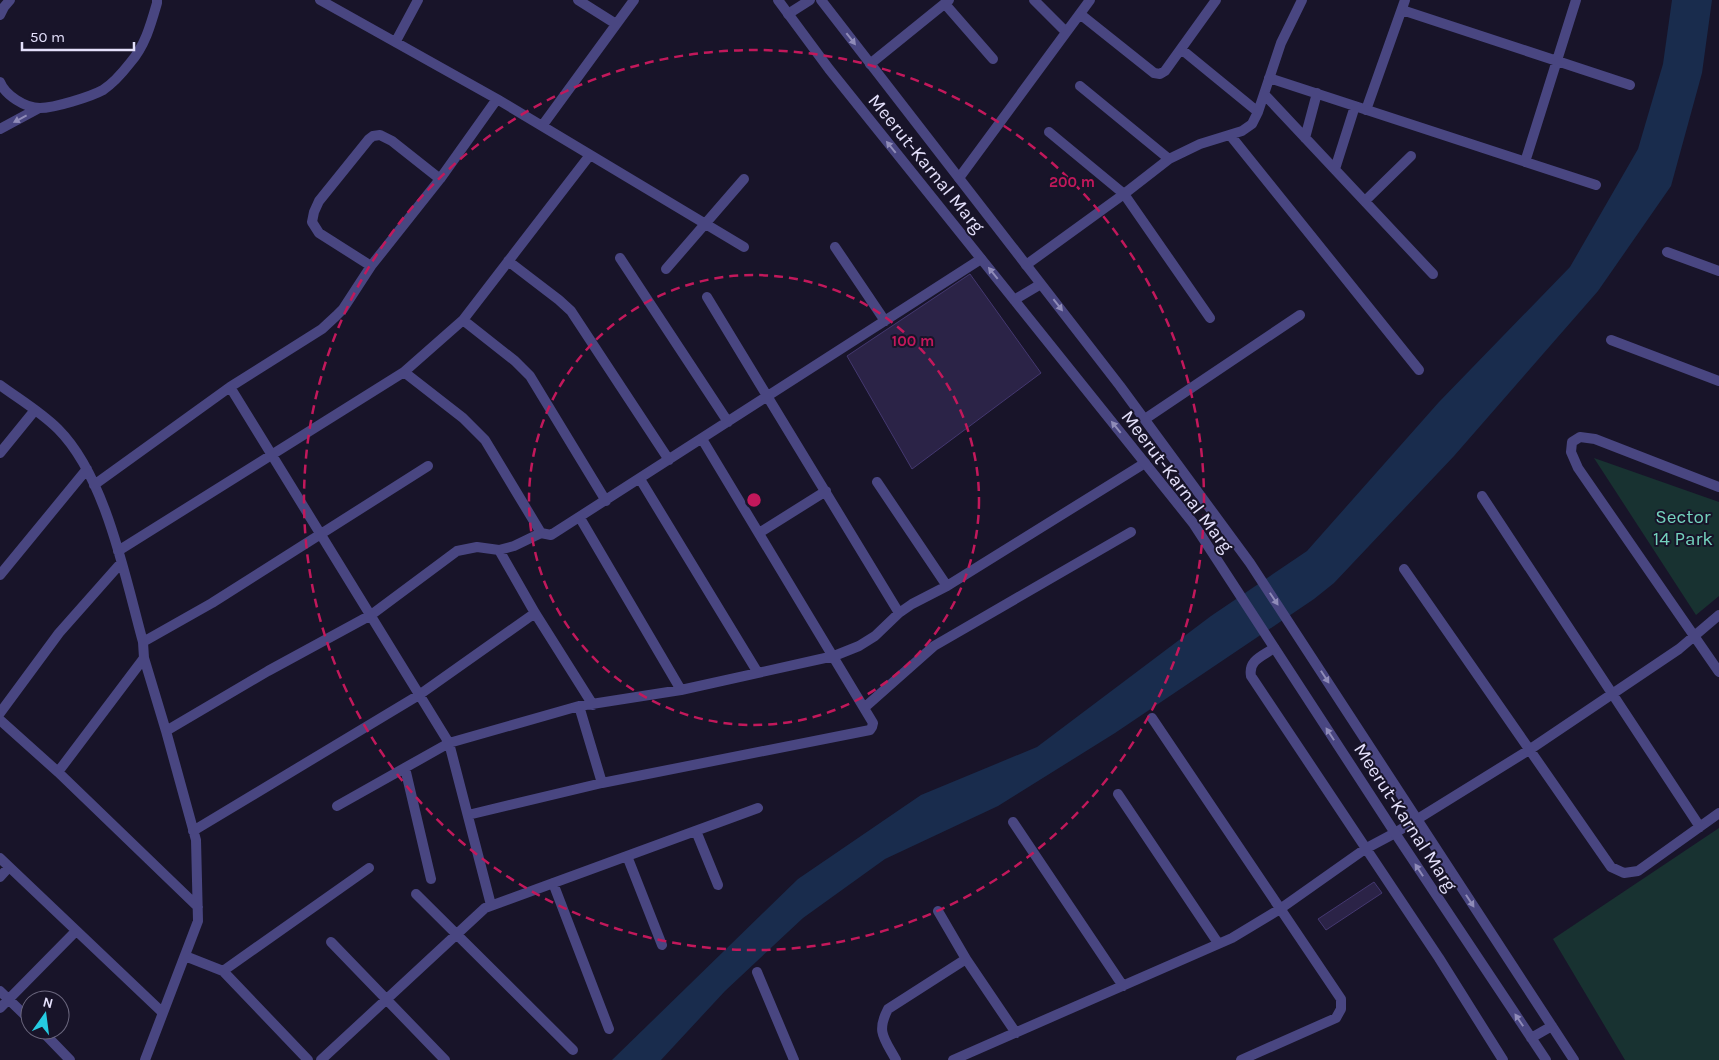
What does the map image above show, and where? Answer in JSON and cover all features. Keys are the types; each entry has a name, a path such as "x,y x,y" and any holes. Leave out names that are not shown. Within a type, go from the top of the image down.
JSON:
{"street":[{"path":"0,15 4,6 10,0"},
{"path":"320,0 497,99 744,247"},
{"path":"396,41 418,0"},
{"path":"542,126 634,0"},
{"name":"Meerut-Karnal Marg","path":"778,0 829,69 1193,523 1546,1060"},
{"path":"788,14 810,0"},
{"name":"Meerut-Karnal Marg","path":"821,0 1145,420 1250,563 1574,1060"},
{"path":"1034,0 1066,32"},
{"path":"959,178 1090,0"},
{"path":"1080,14 1154,73 1160,74 1166,71 1216,0"},
{"path":"1026,265 1169,159 1200,144 1242,131 1252,124 1258,112 1281,43 1302,0"},
{"path":"1525,162 1576,0"},
{"path":"0,129 39,108 88,97 105,89 131,62 147,36 157,1"},
{"path":"582,1 616,24"},
{"path":"870,64 947,2 993,59"},
{"path":"1366,110 1403,5 1556,61 1630,85"},
{"path":"1181,49 1258,112"},
{"path":"1269,78 1596,185"},
{"path":"0,82 3,90 19,102 39,108"},
{"path":"1080,86 1169,159"},
{"path":"1305,138 1317,93"},
{"path":"1264,94 1434,274"},
{"path":"94,485 230,387 322,329 343,309 371,266 440,179 497,99"},
{"path":"1335,169 1355,106"},
{"path":"1049,132 1124,194 1210,318"},
{"path":"1230,135 1419,370"},
{"path":"371,266 319,233 312,222 319,201 373,136 385,137 440,179"},
{"path":"118,551 404,372 463,320 590,155"},
{"path":"1365,201 1411,156"},
{"path":"666,269 744,179"},
{"path":"835,247 885,321"},
{"path":"1667,252 1719,272"},
{"path":"620,258 728,422"},
{"path":"404,372 463,418 485,440 541,533 553,534 981,259"},
{"path":"508,261 571,311 670,460"},
{"path":"1014,300 1041,284"},
{"path":"707,297 826,490 898,612"},
{"path":"1145,420 1300,315"},
{"path":"463,320 515,361 530,376 606,501"},
{"path":"1611,340 1719,381"},
{"path":"0,385 58,429 74,448 94,485 110,524 118,551 142,642 144,658 196,840 198,921 145,1060"},
{"path":"230,387 449,743 492,905"},
{"path":"0,453 35,410"},
{"path":"1719,487 1595,439 1580,437 1572,442 1571,452 1578,468 1719,672"},
{"path":"468,815 602,783 870,730 872,727 873,723 834,656 702,439"},
{"path":"337,806 449,743 579,706 681,690 834,656 859,646 875,636 898,612 947,586 1145,463"},
{"path":"142,642 212,603 428,466"},
{"path":"0,575 87,469"},
{"path":"640,479 758,673"},
{"path":"877,482 947,586"},
{"path":"759,533 826,490"},
{"path":"1482,496 1700,827"},
{"path":"580,518 681,690"},
{"path":"864,708 934,646 1131,532"},
{"path":"166,731 268,671 371,615 456,551 477,547 499,550 514,546 541,533"},
{"path":"499,550 535,613 593,705"},
{"path":"0,712 59,633 121,563"},
{"path":"1404,570 1612,867 1624,873 1638,871 1719,814"},
{"path":"193,831 419,694 535,613"},
{"path":"953,1060 1232,938 1280,909 1365,849 1417,820 1529,750 1695,637 1719,615"},
{"path":"1272,645 1252,663 1251,676 1439,958 1503,1060"},
{"path":"58,772 144,658"},
{"path":"579,706 602,783"},
{"path":"1152,718 1341,999 1341,1009 1336,1018 1242,1060"},
{"path":"0,720 58,772 198,907"},
{"path":"405,768 430,879"},
{"path":"1118,794 1218,944"},
{"path":"321,1060 485,908 758,808"},
{"path":"1013,822 1123,986"},
{"path":"696,831 718,885"},
{"path":"627,856 662,945"},
{"path":"0,858 163,1013"},
{"path":"0,876 10,867"},
{"path":"222,971 368,868"},
{"path":"553,883 609,1029"},
{"path":"416,894 573,1050"},
{"path":"938,911 966,959 1016,1032"},
{"path":"0,1008 76,931"},
{"path":"331,942 445,1060"},
{"path":"185,956 222,971 308,1060"},
{"path":"896,1060 882,1034 881,1022 888,1009 966,959"},
{"path":"757,972 794,1060"},
{"path":"0,991 20,1010"},
{"path":"1531,1038 1552,1026"},
{"path":"51,1040 70,1060"}],"green space":[{"name":"Sector 14 Park","path":"1594,458 1719,502 1719,596 1696,615"},
{"path":"1719,828 1719,1060 1625,1060 1553,939"}],"water":[{"path":"1672,0 1712,0 1702,73 1671,186 1598,291 1454,456 1334,583 1314,599 1115,733 998,806 885,859 803,918 725,991 661,1060 612,1060 798,879 921,795 1037,747 1211,616 1307,551 1439,402 1570,267 1638,149 1663,64"}],"building":[{"path":"970,274 1041,373 912,469 847,356"},
{"path":"1374,882 1382,893 1326,930 1318,919"}]}
